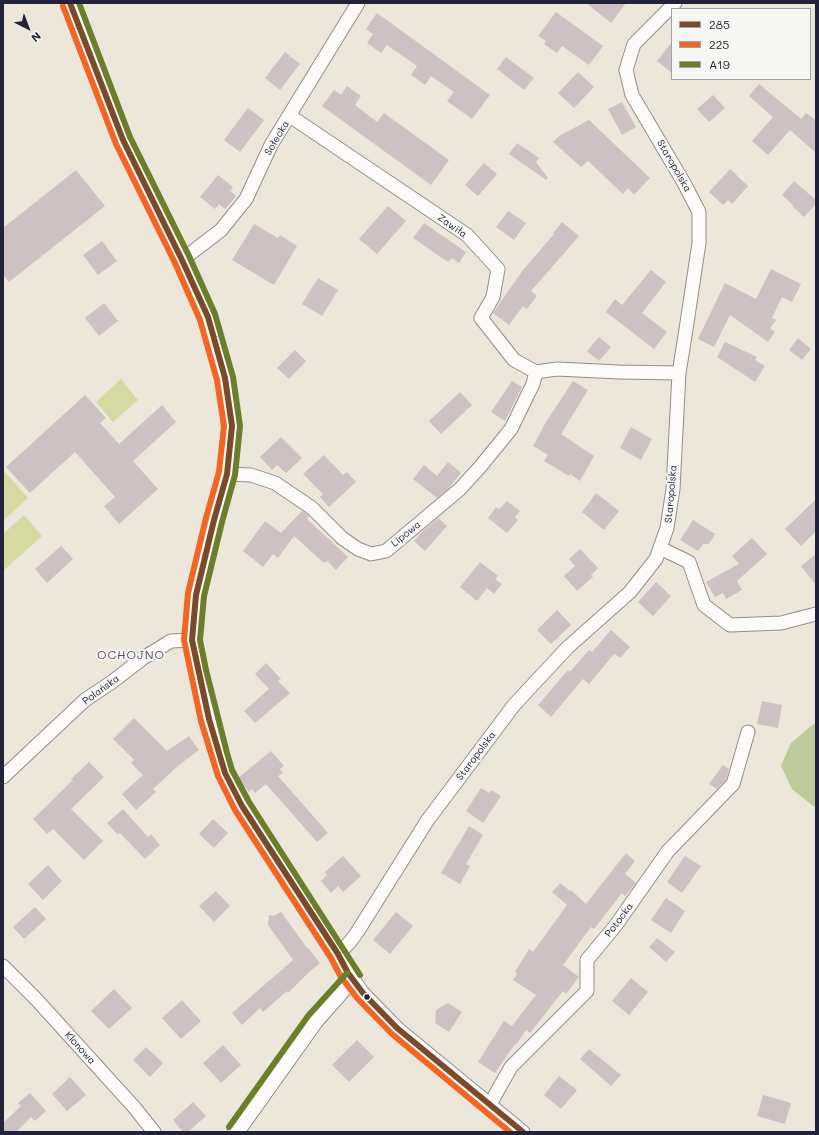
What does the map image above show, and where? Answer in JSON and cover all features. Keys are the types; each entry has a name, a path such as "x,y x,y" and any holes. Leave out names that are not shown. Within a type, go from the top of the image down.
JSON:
{"street":[{"path":"70,3 118,128 208,317 225,378 232,426 227,474 196,595 192,640 209,719 225,773 242,806 338,954 352,979 363,993 397,1028 523,1132"},
{"name":"Sołecka","path":"182,260 221,230 246,199 271,145 358,3"},
{"name":"Staropolska","path":"338,954 356,934 427,821 514,705 567,648 630,592 656,559 668,528 672,490 679,373 686,336 699,243 699,212 684,183 632,95 626,70 634,44 675,3"},
{"name":"Zawiła","path":"290,116 467,235 498,269 492,297 481,318 514,360 536,372"},
{"path":"536,372 557,369 679,373"},
{"name":"Lipowa","path":"227,474 251,475 275,483 312,508 342,538 358,550 371,554 386,551 460,489 512,429 533,384 536,372"},
{"path":"660,548 689,562 704,605 730,625 781,623 816,614"},
{"name":"Polańska","path":"3,777 85,700 112,682 143,658 171,641 192,640"},
{"name":"Potocka","path":"490,1104 512,1066 587,991 587,960 616,925 668,851 733,784 748,732"},
{"name":"Klonowa","path":"3,966 36,999 109,1079 154,1132"},
{"path":"236,1132 315,1021 352,979"}],"green space":[{"path":"121,379 138,400 113,422 96,402"},
{"path":"3,470 28,498 3,521"},
{"path":"24,515 42,536 3,571 3,534"},
{"path":"816,723 816,807 792,789 781,766 791,743"}],"building":[{"path":"586,3 626,3 611,23"},
{"path":"556,12 603,46 589,65 562,46 557,53 544,44 546,41 538,36"},
{"path":"377,13 490,95 472,119 447,101 454,92 431,76 425,85 411,75 417,66 387,45 381,53 367,43 373,34 366,29"},
{"path":"671,43 671,72 657,61"},
{"path":"285,52 300,64 280,90 265,78"},
{"path":"506,57 534,78 524,90 497,69"},
{"path":"578,72 594,87 574,108 558,93"},
{"path":"759,84 801,119 806,113 816,120 816,153 790,130 768,155 752,141 773,117 749,96"},
{"path":"347,86 361,96 355,105 377,122 384,113 449,160 431,185 322,106 334,90 341,95"},
{"path":"713,95 725,108 709,122 697,109"},
{"path":"622,102 636,127 622,135 608,109"},
{"path":"248,108 264,120 240,152 224,140"},
{"path":"589,120 650,178 634,195 628,188 623,194 588,161 581,167 553,142 559,136"},
{"path":"517,143 539,158 536,162 548,178 546,180 509,154"},
{"path":"484,163 497,174 478,196 465,185"},
{"path":"730,169 748,186 732,204 728,200 723,205 709,192"},
{"path":"76,170 105,206 9,282 3,275 3,228"},
{"path":"218,175 233,187 230,191 236,196 225,209 219,204 215,209 200,197"},
{"path":"794,181 816,200 816,204 804,217 782,195"},
{"path":"388,206 406,221 377,254 359,239"},
{"path":"508,211 526,223 514,240 496,227"},
{"path":"562,222 579,236 531,291 537,296 527,309 523,306 509,325 493,313 523,270 554,234 553,233"},
{"path":"424,223 466,252 459,263 452,258 448,262 413,238"},
{"path":"254,224 278,238 280,235 297,246 274,285 232,260"},
{"path":"102,241 117,261 98,275 83,255"},
{"path":"771,269 801,284 792,302 782,297 772,318 776,320 770,328 775,332 768,342 730,315 714,347 698,339 725,283 756,299"},
{"path":"651,270 666,282 642,313 667,332 654,349 606,312 615,299 622,305"},
{"path":"318,278 338,290 322,316 302,304"},
{"path":"104,303 118,321 99,336 85,318"},
{"path":"599,337 611,347 599,361 587,351"},
{"path":"798,338 811,349 802,360 789,350"},
{"path":"725,342 757,357 755,360 765,366 755,382 717,357"},
{"path":"295,350 306,361 289,379 277,368"},
{"path":"512,381 522,387 505,421 491,412"},
{"path":"573,381 588,390 561,434 594,456 580,481 570,474 569,476 544,461 548,455 533,446 546,422"},
{"path":"460,392 472,405 441,434 429,421"},
{"path":"85,395 106,418 100,423 119,444 162,405 176,422 133,461 158,489 119,524 104,506 115,497 75,452 30,493 6,467"},
{"path":"631,427 652,439 641,460 620,448"},
{"path":"281,437 302,458 286,473 277,465 272,470 260,457"},
{"path":"324,455 343,475 347,472 356,482 329,507 320,497 323,494 303,474"},
{"path":"448,462 461,473 448,489 437,498 413,479 424,465 437,476"},
{"path":"596,493 619,511 604,530 582,512"},
{"path":"816,499 816,531 801,546 785,529"},
{"path":"507,501 520,511 515,517 518,520 507,533 488,518 496,507 499,509"},
{"path":"302,511 309,516 307,519 348,557 336,570 327,561 324,563 294,536 278,558 273,554 263,567 243,551 265,521 281,533"},
{"path":"438,518 447,526 425,551 414,541"},
{"path":"693,520 715,534 709,544 703,544 698,551 680,540"},
{"path":"752,538 767,554 737,581 742,590 726,599 723,593 715,597 706,582 739,564 732,556"},
{"path":"61,546 73,559 47,583 35,569"},
{"path":"580,549 598,568 591,575 593,577 577,591 564,576 575,566 569,559"},
{"path":"816,554 816,585 801,566"},
{"path":"480,562 498,576 495,579 502,584 494,594 487,588 477,601 460,587"},
{"path":"656,582 671,596 653,616 638,602"},
{"path":"557,610 571,625 551,644 537,630"},
{"path":"611,630 630,647 620,658 614,654 589,684 583,679 551,717 538,705 568,670 570,672 589,650 592,652"},
{"path":"266,663 281,679 278,681 290,693 255,723 244,711 269,689 255,674"},
{"path":"762,701 782,705 778,728 757,724"},
{"path":"134,718 167,751 189,736 199,750 179,765 153,789 156,792 136,810 122,794 143,775 131,763 134,760 113,739"},
{"path":"271,751 284,766 280,769 283,773 278,776 328,833 317,842 266,784 255,793 252,789 249,792 238,778"},
{"path":"89,762 104,777 71,809 103,841 84,860 53,829 47,834 33,819 73,780 71,779"},
{"path":"723,765 729,769 726,780 717,789 709,784"},
{"path":"481,788 489,793 491,790 501,796 483,823 466,811"},
{"path":"123,809 148,837 151,834 160,845 145,859 120,833 118,835 107,823"},
{"path":"213,819 228,833 214,848 199,834"},
{"path":"469,826 483,835 466,864 470,866 460,884 441,873"},
{"path":"626,853 635,861 625,874 636,883 625,896 622,893 594,929 591,927 563,965 579,977 566,994 563,991 530,1033 526,1030 495,1073 478,1062 504,1021 512,1026 536,995 513,980 517,974 515,972 529,949 533,952 567,905 552,892 560,883 570,891 571,890 586,904"},
{"path":"343,856 361,876 343,892 338,886 331,893 321,881 327,875 325,872"},
{"path":"685,856 701,866 682,893 667,882"},
{"path":"48,865 62,881 43,900 28,884"},
{"path":"216,891 230,906 214,922 199,906"},
{"path":"666,898 685,911 671,933 651,920"},
{"path":"35,907 46,919 24,939 13,927"},
{"path":"281,912 307,948 320,963 288,993 287,991 263,1012 260,1008 242,1025 232,1013 293,960 268,925 269,915 274,916"},
{"path":"396,912 413,926 390,954 373,940"},
{"path":"657,938 675,952 666,962 649,947"},
{"path":"631,978 648,992 629,1015 612,1001"},
{"path":"114,989 132,1008 109,1029 91,1011"},
{"path":"182,1000 201,1021 181,1039 162,1018"},
{"path":"448,1003 462,1012 449,1032 435,1023 436,1010"},
{"path":"357,1040 374,1057 349,1082 332,1065"},
{"path":"223,1045 241,1065 221,1083 203,1063"},
{"path":"146,1047 163,1063 150,1077 133,1060"},
{"path":"589,1049 621,1075 611,1086 580,1059"},
{"path":"559,1076 577,1090 561,1109 544,1095"},
{"path":"70,1077 86,1095 67,1111 52,1094"},
{"path":"30,1093 46,1111 35,1121 31,1117 16,1132 3,1132 3,1123 21,1106 18,1103"},
{"path":"763,1095 791,1103 785,1124 757,1116"},
{"path":"193,1102 206,1116 188,1132 183,1132 173,1120"}],"transit line":[{"name":"285","path":"70,3 123,140 182,260 208,317 225,378 232,426 227,474 196,595 192,640 209,719 225,773 242,806 338,954 348,973 363,993 397,1028 523,1132"},
{"name":"A19","path":"79,3 130,137 189,256 215,314 233,377 240,426 235,475 204,596 200,640 227,753 232,770 249,802 360,975"},
{"name":"225","path":"63,6 116,144 175,263 200,320 217,380 224,426 219,472 188,593 184,640 201,721 218,776 235,810 331,958 341,977 357,998 392,1034 510,1132"},
{"name":"A19","path":"229,1127 308,1016 347,973"}],"district":[{"name":"OCHOJNO","path":"131,655"}]}
